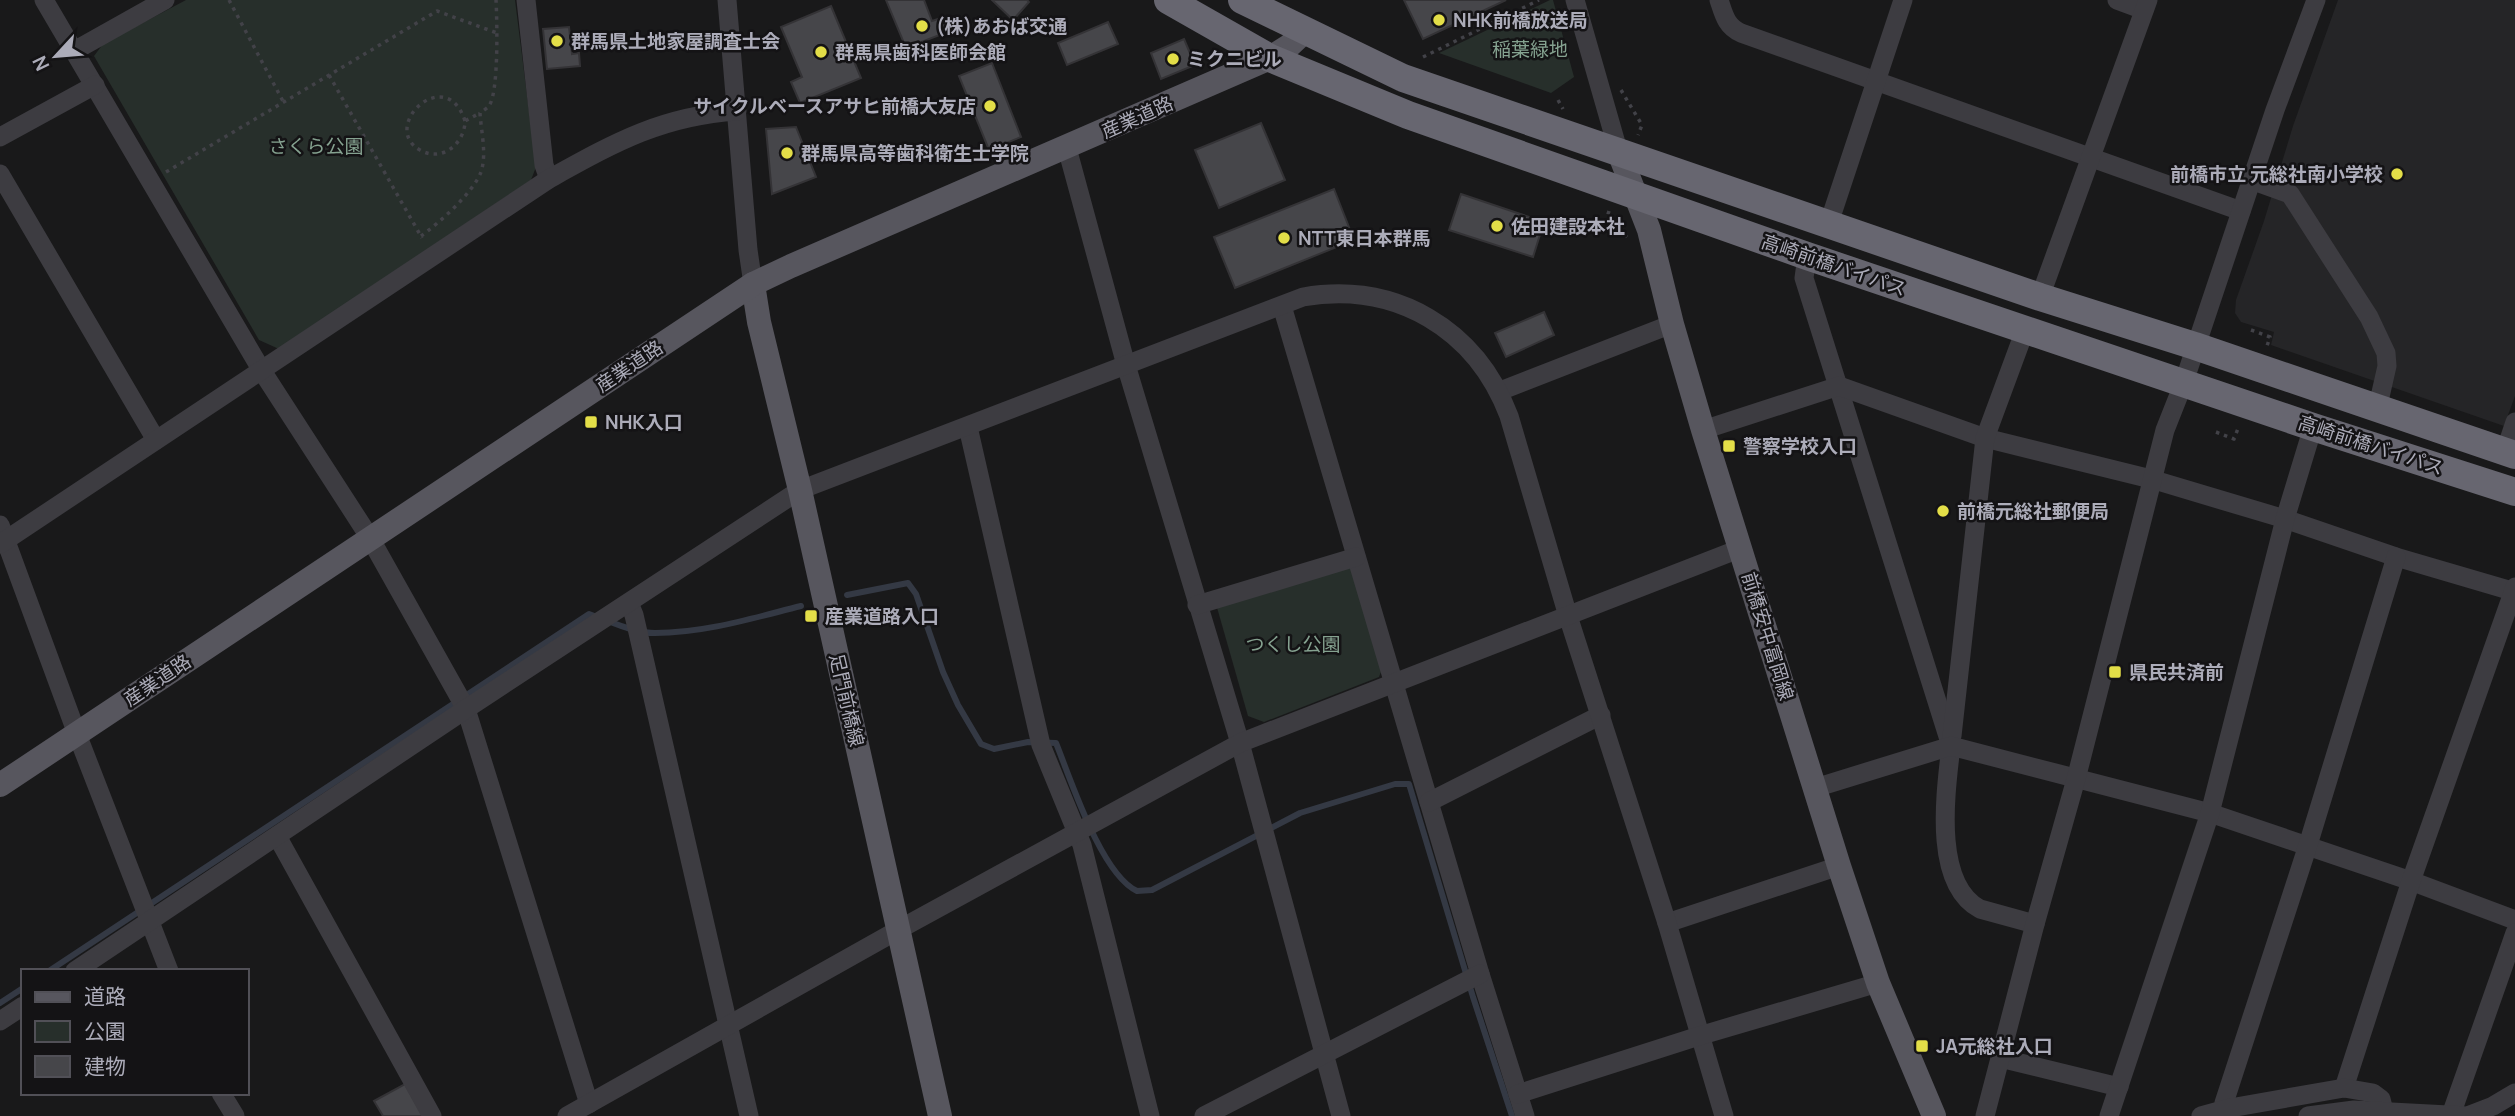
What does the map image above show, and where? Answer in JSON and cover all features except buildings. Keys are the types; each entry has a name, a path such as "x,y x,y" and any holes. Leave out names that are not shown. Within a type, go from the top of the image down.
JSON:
{"highway":[{"name":"高崎前橋バイパス","path":"1168,0 1270,58 1408,116 1807,256 2515,492"},
{"name":"高崎前橋バイパス","path":"1242,0 1403,78 2040,297 2195,346 2510,454"}],"main road":[{"name":"産業道路","path":"0,785 753,285 791,266 1270,58 1304,32"},
{"name":"前橋安中富岡線","path":"1618,150 1656,252 1672,324 1703,430 1839,866 1878,983 1934,1116"},
{"name":"足門前橋線","path":"753,285 759,322 800,490 940,1116"}],"street":[{"path":"44,0 262,371 370,538 466,709 589,1104"},
{"path":"74,51 165,0"},
{"path":"526,0 544,165 549,178"},
{"path":"727,0 753,285"},
{"path":"1575,0 1618,150"},
{"path":"1719,0 1726,22 1731,28 2241,211"},
{"path":"1829,223 1903,0"},
{"path":"2040,297 2146,5 2117,0"},
{"path":"1985,1116 2076,779 2165,430 2316,0"},
{"path":"0,136 95,85"},
{"path":"168,969 2,537 262,371 549,178 607,147 657,125 737,111"},
{"path":"1067,148 1126,365 1240,743 1341,1116"},
{"path":"0,174 156,440"},
{"path":"2251,180 2290,194 2370,317 2386,353 2386,373 2377,410"},
{"path":"1807,256 1804,278 1951,746"},
{"path":"78,969 466,709 800,490 1303,297 1325,293 1371,296 1424,314 1458,340 1481,363 1500,391 1568,616 1667,923 1724,1116"},
{"path":"1282,306 1480,974 1525,1116"},
{"path":"1500,391 1672,324"},
{"path":"2025,330 1985,438 1945,799 1950,866 1953,877 1972,905 2035,924"},
{"path":"1703,430 1839,386 1985,438 2151,479 2285,519 2396,557 2514,590 2411,881 2344,1088"},
{"path":"2510,454 2515,422"},
{"path":"2109,1116 2210,813 2285,519 2313,426"},
{"path":"968,427 1043,751 1078,834 1150,1116"},
{"path":"567,1116 898,930 1078,834 1240,743 1740,549"},
{"path":"1197,605 1356,557"},
{"path":"2226,1109 2224,1103 2308,845 2396,557"},
{"path":"629,603 634,615 749,1116"},
{"path":"1429,802 1601,715"},
{"path":"1815,788 1951,746 2210,813 2411,881 2515,920"},
{"path":"277,836 432,1116"},
{"path":"1667,923 1839,866"},
{"path":"2451,1115 2515,933"},
{"path":"1204,1116 1480,974"},
{"path":"1518,1094 1878,983"},
{"path":"0,1021 21,1007"},
{"path":"2000,1058 2119,1087"},
{"path":"2201,1116 2344,1088 2373,1093 2381,1099 2384,1111"},
{"path":"2308,1116 2354,1110 2467,1115 2480,1112 2515,1093"},
{"path":"222,1095 235,1116"}],"path":[{"path":"229,0 284,103"},
{"path":"465,121 489,106 493,95 496,0"},
{"path":"1423,57 1539,0"},
{"path":"163,174 437,11 497,33"},
{"path":"329,75 425,242"},
{"path":"1625,95 1642,125"},
{"path":"433,98 447,98 456,103 465,121 463,136 457,144 438,153 430,154 417,149 408,133 410,116 414,109 433,98"},
{"path":"421,236 471,188 480,173 483,158 480,113"},
{"path":"1607,217 1631,241"},
{"path":"2251,330 2270,337"},
{"path":"2216,432 2234,439"}],"shaded area":[{"name":"前橋市立 元総社南小学校","path":"2338,0 2515,0 2515,396 2504,426 2271,345 2274,332 2241,322 2235,313 2236,300 2293,126"}],"green space":[{"name":"さくら公園","path":"186,0 515,0 536,167 531,180 279,349 259,340 94,56 103,44"},
{"name":"稲葉緑地","path":"1553,0 1574,77 1551,93 1439,53"},
{"name":"つくし公園","path":"1345,563 1356,568 1384,664 1379,677 1264,722 1248,716 1216,604"}],"waterway":[{"path":"847,595 908,583 916,594 943,672 958,705 981,744 994,749 1028,742 1056,743 1100,846 1111,866 1137,891 1152,890 1300,813 1395,784 1409,784 1512,1116"},
{"path":"608,621 643,632 674,632 729,624 801,606"},
{"path":"52,969 589,614 597,617"},
{"path":"0,1003 21,989"}],"place":[{"name":"NHK前橋放送局","path":"1439,20"},
{"name":"(株)あおば交通","path":"922,26"},
{"name":"群馬県土地家屋調査士会","path":"557,41"},
{"name":"群馬県歯科医師会館","path":"821,52"},
{"name":"ミクニビル","path":"1173,59"},
{"name":"サイクルベースアサヒ前橋大友店","path":"990,106"},
{"name":"群馬県高等歯科衛生士学院","path":"787,153"},
{"name":"前橋市立 元総社南小学校","path":"2397,174"},
{"name":"佐田建設本社","path":"1497,226"},
{"name":"NTT東日本群馬","path":"1284,238"},
{"name":"NHK入口","path":"591,422"},
{"name":"警察学校入口","path":"1729,446"},
{"name":"前橋元総社郵便局","path":"1943,511"},
{"name":"産業道路入口","path":"811,616"},
{"name":"県民共済前","path":"2115,672"},
{"name":"JA元総社入口","path":"1922,1046"}]}
